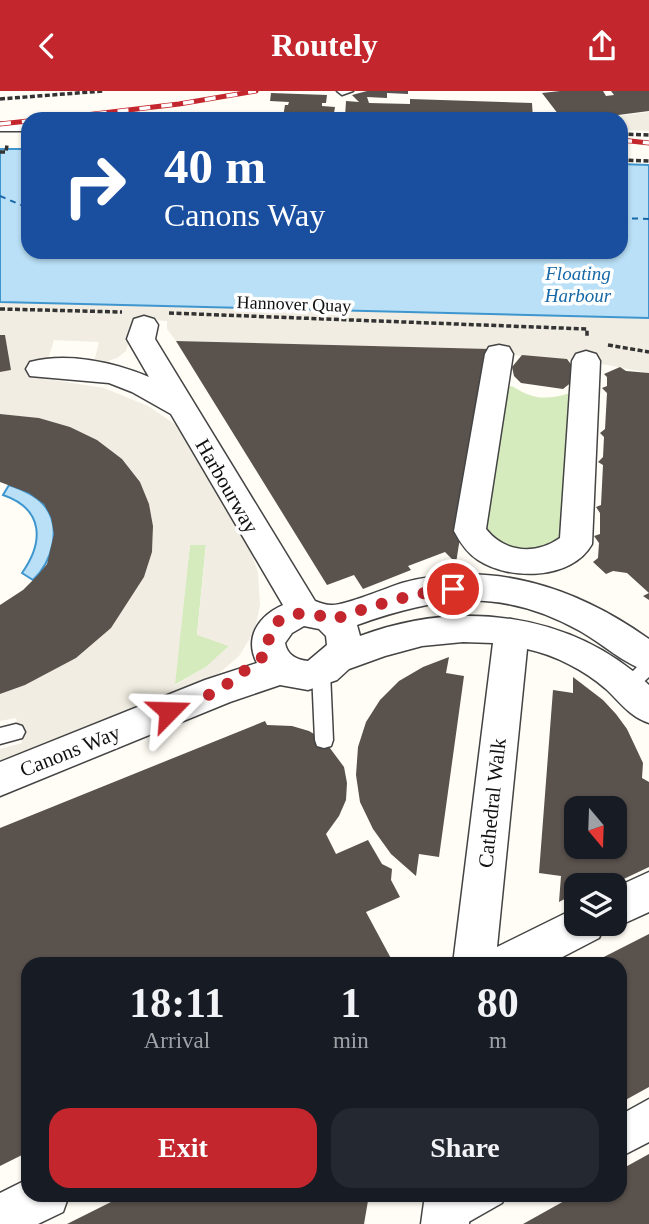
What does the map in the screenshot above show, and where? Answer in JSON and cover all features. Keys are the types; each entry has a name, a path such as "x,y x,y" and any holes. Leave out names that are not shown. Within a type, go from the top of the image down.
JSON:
{"street":[{"name":"Harbourway","path":"147,317 141,339 272,563 293,635"},
{"path":"499,354 470,531 477,544 518,570 562,557 576,544 593,352"},
{"name":"Harbourway","path":"40,369 91,369 128,377 146,385 182,409"},
{"name":"Canons Way","path":"0,779 218,691 293,635 377,604 430,591 477,586 516,591 558,607 614,635 644,679"},
{"name":"Canons Way","path":"293,635 308,675 363,647 416,633 477,626 511,630 547,639 644,679"},
{"path":"293,635 344,637 344,647 331,665"},
{"name":"Cathedral Walk","path":"475,957 510,643"},
{"path":"627,902 649,891"},
{"path":"521,957 564,935"},
{"path":"0,1218 32,1202"}],"lane":[{"path":"0,127 21,127"},
{"path":"324,740 331,665"},
{"path":"627,1123 649,1110"},
{"path":"627,1142 649,1129"},
{"path":"445,1216 478,1202"}],"path":[{"path":"0,99 103,91"},
{"path":"628,134 649,135"},
{"path":"628,160 649,161"},
{"name":"Hannover Quay","path":"0,309 147,317 587,329"},
{"path":"593,352 649,352"}],"green space":[{"path":"512,386 527,394 547,398 570,393 577,400 566,541 541,554 505,548 482,525 505,388"},
{"path":"190,544 206,544 197,634 229,646 206,667 174,685"}],"shaded area":[{"path":"649,112 649,131 628,130 628,115"},
{"path":"0,302 649,318 649,373 586,361 499,354 490,349 176,341 167,329 167,321 135,319 126,351 105,362 94,362 99,342 54,340 48,359 33,359 28,376 104,388 148,406 179,427 247,542 258,572 260,605 256,625 239,656 210,681 0,766 0,749 22,743 16,718 0,721 0,694 25,685 76,658 111,628 144,577 152,552 153,526 149,504 140,482 122,459 97,440 70,427 39,418 0,414 0,372 11,370 5,335 0,335","holes":["190,545 206,545 197,635 229,646 206,667 175,685"]}],"water":[{"name":"Floating Harbour","path":"0,149 21,149 21,259 628,259 628,164 649,165 649,318 0,302"},
{"path":"9,485 40,501 53,523 50,554 33,580 22,573 34,550 36,528 26,509 3,495"}],"building":[{"path":"367,91 408,91 408,94 387,93 387,98 367,97 369,103 410,104 410,99 532,103 533,112 345,112 346,101 359,102 352,95"},
{"path":"603,91 606,96 614,95 611,91 649,91 649,111 628,114 557,112 542,93"},
{"path":"271,93 327,95 326,103 322,103 322,106 335,107 334,112 284,112 285,105 289,102 270,101"},
{"path":"0,335 5,335 11,370 0,372"},
{"path":"176,341 490,349 456,563 445,552 408,566 411,570 363,589 354,575 327,585"},
{"path":"522,355 567,359 573,367 573,381 563,389 521,383 514,376 512,367"},
{"path":"620,367 626,371 649,373 649,593 627,573 613,571 606,574 593,562 598,558 599,543 594,536 600,534 600,513 596,507 601,505 603,465 598,462 603,457 604,437 600,433 605,429 607,393 602,388 607,386 607,377 604,374"},
{"path":"0,414 39,418 70,427 97,440 122,459 140,482 149,504 153,526 152,552 144,577 111,628 76,658 25,685 0,694 0,605 23,590 47,564 54,534 51,517 44,504 29,493 0,482"},
{"path":"449,657 446,673 464,676 439,857 419,854 416,876 391,854 373,829 360,802 356,775 358,747 366,722 380,700 399,681 423,667"},
{"path":"573,677 603,700 627,729 643,763 642,778 649,782 649,867 627,877 627,873 564,873 564,899 559,902 561,876 539,873 553,690 573,693"},
{"path":"265,721 267,725 292,726 309,731 324,740 344,767 346,800 326,834 336,854 368,840 382,864 392,869 391,880 400,897 366,912 390,957 21,957 21,1156 0,1166 0,828"},
{"path":"649,934 649,1087 627,1099 627,957 604,957"},
{"path":"649,1154 649,1224 523,1224 562,1202 627,1202 627,1166"},
{"path":"111,1202 368,1202 364,1224 67,1224"}],"ferry route":[{"path":"0,196 21,205"},
{"path":"628,218 649,219"}],"railway":[{"path":"111,112 256,91"},
{"path":"0,124 21,122"},
{"path":"628,141 649,143"}],"route":[{"path":"169,711 218,691 269,652 267,641 270,631 290,615 303,612 332,620 377,604 430,591 453,589"}]}
